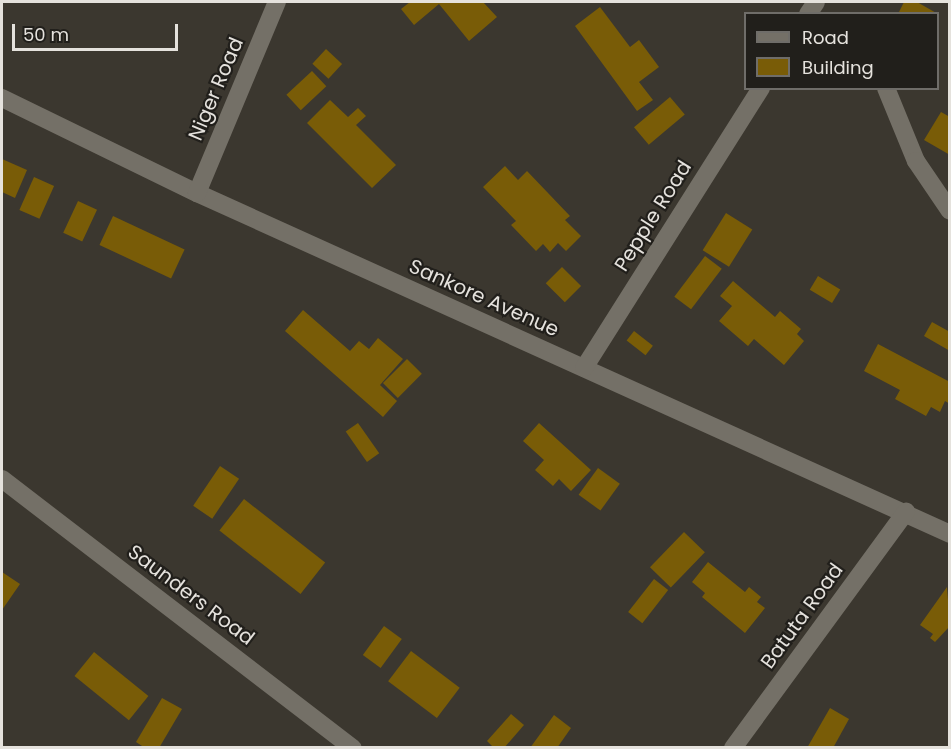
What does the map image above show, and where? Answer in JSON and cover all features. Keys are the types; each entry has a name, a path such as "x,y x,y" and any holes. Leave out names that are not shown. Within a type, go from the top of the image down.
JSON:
{"street":[{"name":"Niger Road","path":"197,193 277,2"},
{"name":"Pepple Road","path":"584,368 760,90"},
{"path":"887,90 916,161 950,211"},
{"name":"Sankore Avenue","path":"2,98 197,193 906,512 950,534"},
{"name":"Saunders Road","path":"2,479 353,747"},
{"name":"Batuta Road","path":"734,747 906,512"}],"building":[{"path":"410,2 483,2 497,17 469,41 439,4 414,25 401,9"},
{"path":"904,2 917,2 934,12 899,12"},
{"path":"600,7 630,47 639,40 659,67 639,82 653,100 637,111 575,26"},
{"path":"326,49 342,64 328,79 312,64"},
{"path":"312,71 326,86 301,110 286,95"},
{"path":"670,97 685,115 649,145 634,127"},
{"path":"330,100 348,117 358,108 366,116 356,125 396,165 372,188 307,123"},
{"path":"941,112 950,117 950,155 924,140"},
{"path":"2,159 27,170 15,198 2,192"},
{"path":"505,166 518,180 527,171 570,216 565,220 581,236 566,251 558,243 550,252 543,244 536,251 511,225 516,221 483,187"},
{"path":"34,177 54,186 39,219 19,210"},
{"path":"78,201 97,210 82,242 63,233"},
{"path":"726,213 752,229 729,267 703,250"},
{"path":"113,216 185,249 171,278 99,245"},
{"path":"705,256 722,269 691,309 674,297"},
{"path":"562,267 581,286 565,302 546,283"},
{"path":"818,276 840,289 832,303 810,290"},
{"path":"733,281 775,317 780,311 801,329 797,334 804,341 784,365 754,339 748,346 719,321 732,306 720,296"},
{"path":"303,310 350,351 359,341 369,349 378,338 403,359 380,385 397,401 383,417 285,331"},
{"path":"932,322 950,332 950,351 924,336"},
{"path":"634,331 653,346 646,355 627,340"},
{"path":"878,344 950,382 950,404 945,401 940,412 931,407 926,416 895,399 900,390 864,371"},
{"path":"407,359 422,374 398,398 383,383"},
{"path":"358,423 379,453 367,462 346,432"},
{"path":"539,423 591,470 571,491 559,479 553,486 535,470 544,460 523,441"},
{"path":"220,466 239,479 212,519 193,506"},
{"path":"598,468 620,484 600,511 579,495"},
{"path":"244,499 325,562 301,594 219,531"},
{"path":"684,532 705,552 671,587 650,567"},
{"path":"708,562 745,592 749,587 761,597 757,602 765,608 745,633 702,597 705,593 692,582"},
{"path":"2,572 20,584 2,610"},
{"path":"654,579 668,590 642,623 628,612"},
{"path":"947,587 950,626 935,642 930,638 933,634 920,625"},
{"path":"384,626 402,639 381,668 363,655"},
{"path":"411,651 460,688 437,718 388,681"},
{"path":"94,652 148,696 129,720 74,676"},
{"path":"162,698 182,709 159,748 145,748 136,742"},
{"path":"830,708 849,719 833,748 807,748"},
{"path":"511,714 524,725 504,748 494,748 487,741"},
{"path":"554,715 571,728 557,748 530,748"}]}
